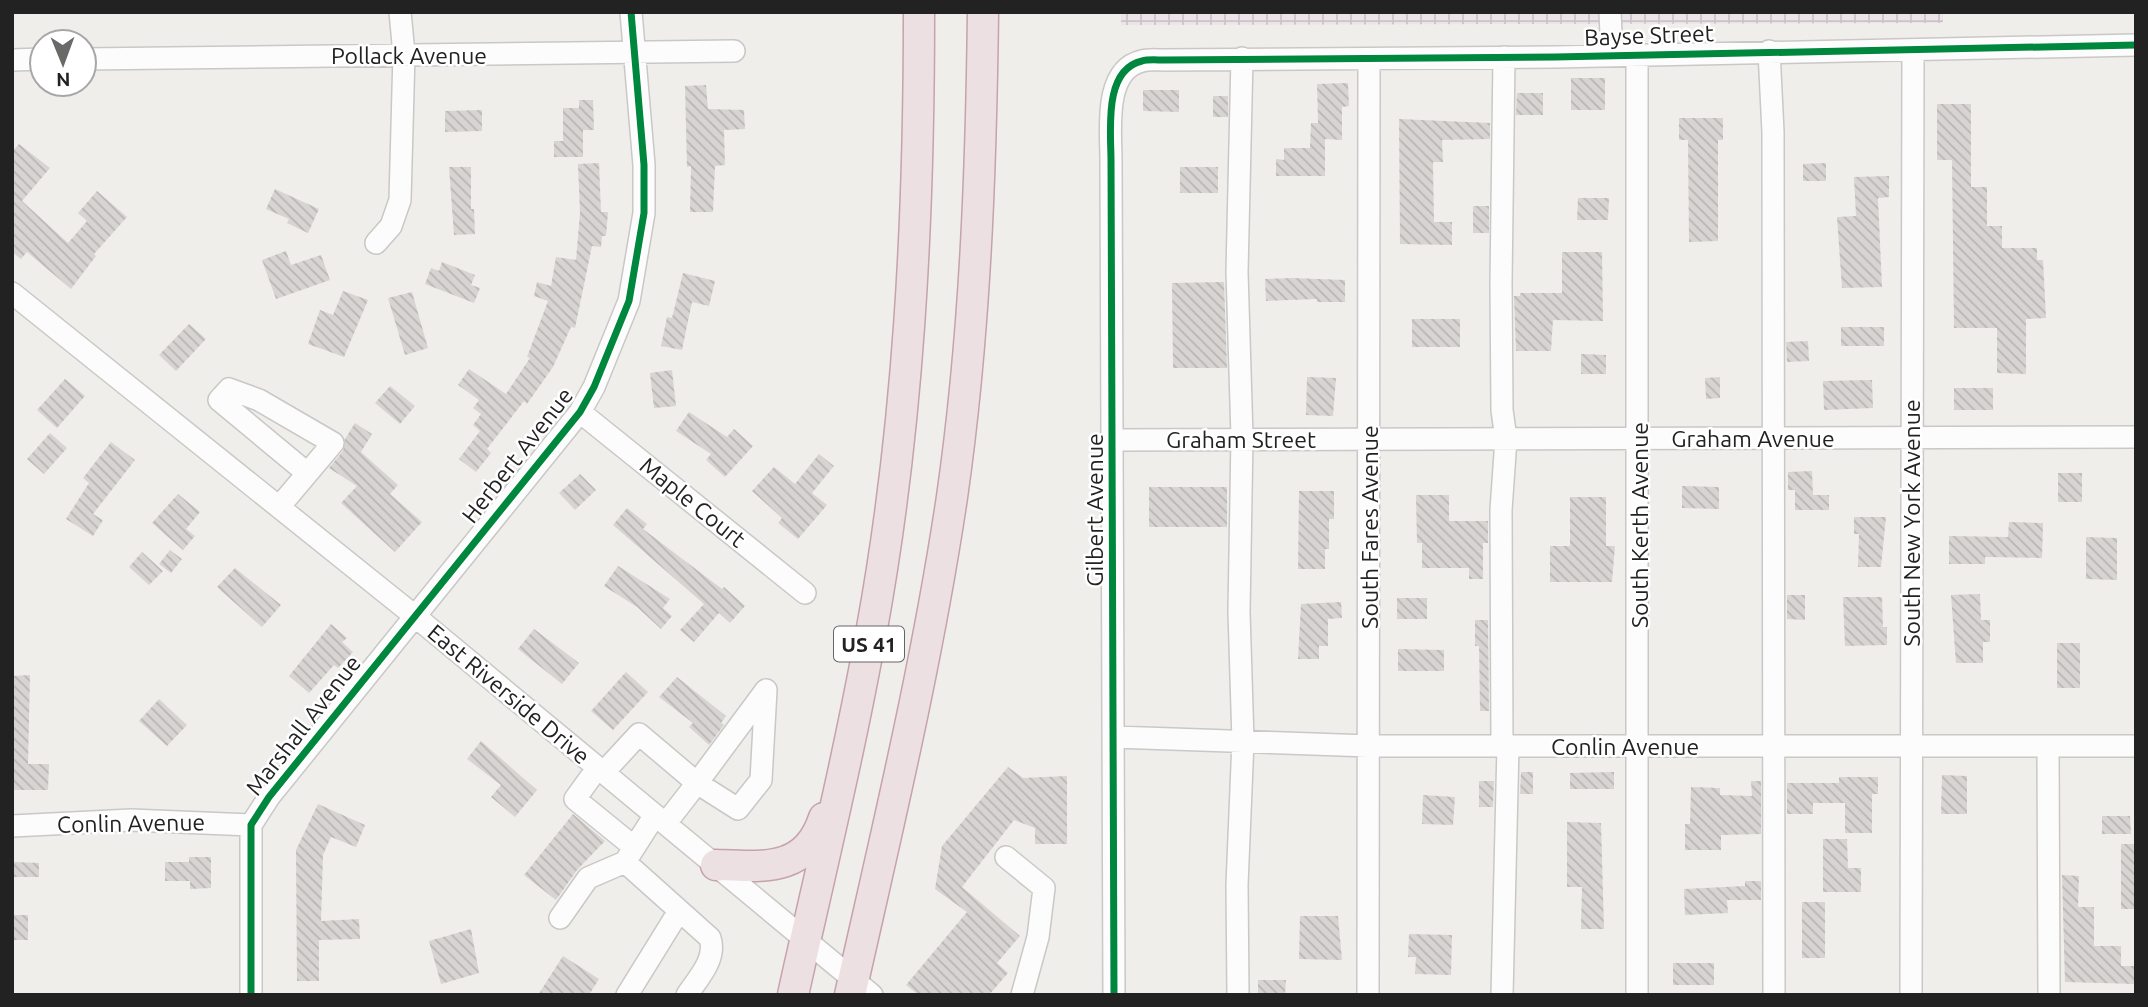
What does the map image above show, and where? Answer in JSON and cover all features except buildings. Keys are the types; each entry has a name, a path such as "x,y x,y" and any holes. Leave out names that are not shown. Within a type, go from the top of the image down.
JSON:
{"highway":[{"name":"US 41","path":"793,995 873,627 901,423 916,222 919,12"},
{"name":"US 41","path":"858,990 917,694 952,495 978,230 983,12"},
{"path":"716,865 769,866 793,860 802,854 821,827 848,748"}],"street":[{"path":"376,243 391,226 400,200 404,54 400,12"},
{"name":"Herbert Avenue","path":"416,617 580,412 622,325 640,247 644,165 631,12"},
{"path":"1610,12 1612,56"},
{"name":"Bayse Street","path":"1164,60 1370,60 2136,46"},
{"name":"Pollack Avenue","path":"98,59 734,51"},
{"path":"1769,51 1773,132 1774,416 1771,439 1774,995"},
{"name":"South New York Avenue","path":"1911,995 1913,51"},
{"name":"South Kerth Avenue","path":"1637,55 1637,995"},
{"path":"1502,995 1505,746 1501,510 1506,439 1502,411 1501,283 1504,57"},
{"path":"1238,995 1237,885 1243,741 1239,612 1241,437 1237,272 1242,58"},
{"name":"Gilbert Avenue","path":"1114,995 1111,160 1114,93 1126,70 1140,61 1164,60"},
{"name":"South Fares Avenue","path":"1368,995 1370,60"},
{"name":"East Riverside Drive","path":"12,293 416,617 716,865 858,990"},
{"path":"279,507 332,443 259,400 229,389 219,400 307,473"},
{"name":"Maple Court","path":"580,412 805,593"},
{"name":"Graham Street","path":"1113,440 1241,437 1370,439"},
{"name":"Graham Avenue","path":"1370,439 2136,437"},
{"name":"Marshall Avenue","path":"251,995 251,825 269,797 416,617"},
{"path":"560,918 588,878 630,854 697,783 766,690 761,780 738,810 697,783 639,734 575,799 630,854 679,911 710,938 713,948 710,958 687,995"},
{"name":"Conlin Avenue","path":"1115,737 1369,746 2136,746"},
{"path":"2048,748 2049,995"},
{"name":"Conlin Avenue","path":"12,825 131,820 251,825"},
{"path":"1006,857 1044,888 1038,937 1021,995"},
{"path":"627,995 679,911"}],"shaded area":[{"path":"1121,12 1943,12 1943,23 1121,25"}],"cycle path":[{"path":"251,995 251,825 269,797 580,412 594,387 629,301 644,213 644,165 631,12"},
{"path":"1114,995 1111,118 1115,89 1129,67 1150,60 1555,57 2136,45"}]}
